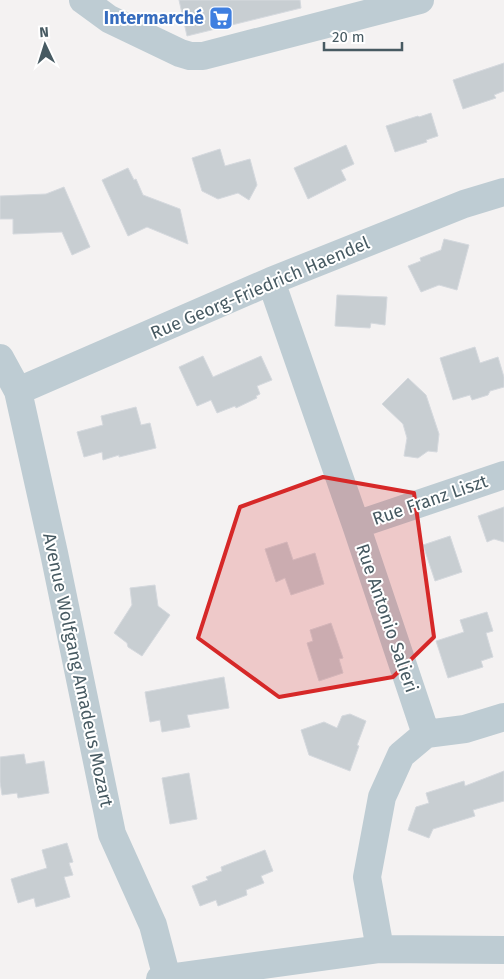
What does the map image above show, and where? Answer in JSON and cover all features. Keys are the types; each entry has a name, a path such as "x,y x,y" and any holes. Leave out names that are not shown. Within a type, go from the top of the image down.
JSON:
{"street":[{"path":"83,0 109,19 180,53 190,56 203,56 420,0"},
{"name":"Rue Georg-Friedrich Haendel","path":"18,391 271,281 464,204 504,192"},
{"name":"Rue Antonio Salieri","path":"271,281 426,734"},
{"name":"Avenue Wolfgang Amadeus Mozart","path":"0,358 18,391 54,553 112,834 153,925 163,978"},
{"name":"Rue Franz Liszt","path":"356,525 504,475"},
{"path":"380,949 367,876 382,797 401,754 426,734 465,729 504,717"},
{"path":"163,978 380,949 504,950"}],"highlighted area":[{"path":"323,477 414,493 434,637 393,677 279,697 198,638 240,507"}],"building":[{"name":"Intermarché","path":"179,0 300,0 301,8 187,36"},
{"path":"504,63 504,91 494,95 496,98 463,109 453,80"},
{"path":"431,113 438,136 426,140 427,142 395,152 386,126"},
{"path":"346,145 354,164 341,170 346,180 308,199 294,168"},
{"path":"220,149 225,166 250,159 257,185 249,200 238,193 218,199 202,191 192,158"},
{"path":"128,168 134,180 136,179 143,195 180,209 188,244 147,227 128,236 102,180"},
{"path":"64,187 90,247 72,255 62,232 13,234 13,219 0,219 0,196 46,194"},
{"path":"444,239 469,245 457,290 439,285 421,292 408,266 421,261 420,258 441,250"},
{"path":"337,295 387,297 385,325 371,323 370,328 335,326"},
{"path":"475,347 480,363 498,357 504,377 504,387 490,391 488,395 472,400 470,395 453,400 440,358"},
{"path":"203,356 213,377 261,356 272,380 257,386 260,394 256,396 257,398 236,408 235,406 217,413 211,400 197,406 179,367"},
{"path":"408,378 426,395 439,434 437,452 428,451 418,458 404,456 407,438 403,424 382,404"},
{"path":"136,407 141,425 150,423 156,448 103,460 102,452 84,457 77,432 103,425 101,416"},
{"path":"504,507 504,542 494,539 487,542 478,516"},
{"path":"450,536 462,572 435,581 423,545"},
{"path":"287,542 293,560 315,553 324,584 291,595 285,578 276,582 265,549"},
{"path":"155,585 158,606 170,615 142,656 128,647 127,643 114,633 132,605 130,588"},
{"path":"487,612 493,631 486,633 493,657 481,661 483,667 448,678 436,641 464,632 460,620"},
{"path":"331,623 343,658 339,659 343,673 319,681 307,643 313,641 310,630"},
{"path":"224,677 229,708 187,715 190,727 162,732 160,720 150,722 145,692"},
{"path":"350,714 366,721 350,771 309,755 301,730 324,722 337,728 342,716"},
{"path":"24,754 26,764 44,761 49,793 18,798 17,793 2,795 0,757"},
{"path":"504,771 504,801 473,810 475,816 433,829 429,838 408,830 416,807 429,803 426,793 464,781 465,786"},
{"path":"189,773 197,819 170,824 162,778"},
{"path":"67,843 73,862 69,863 73,875 64,877 70,897 36,907 34,898 18,903 11,879 47,868 42,850"},
{"path":"265,850 273,871 261,876 264,883 246,890 247,895 218,906 216,900 200,906 192,886 208,880 206,877 222,871 221,867"}],"place":[{"name":"Intermarché","path":"221,18"}]}
